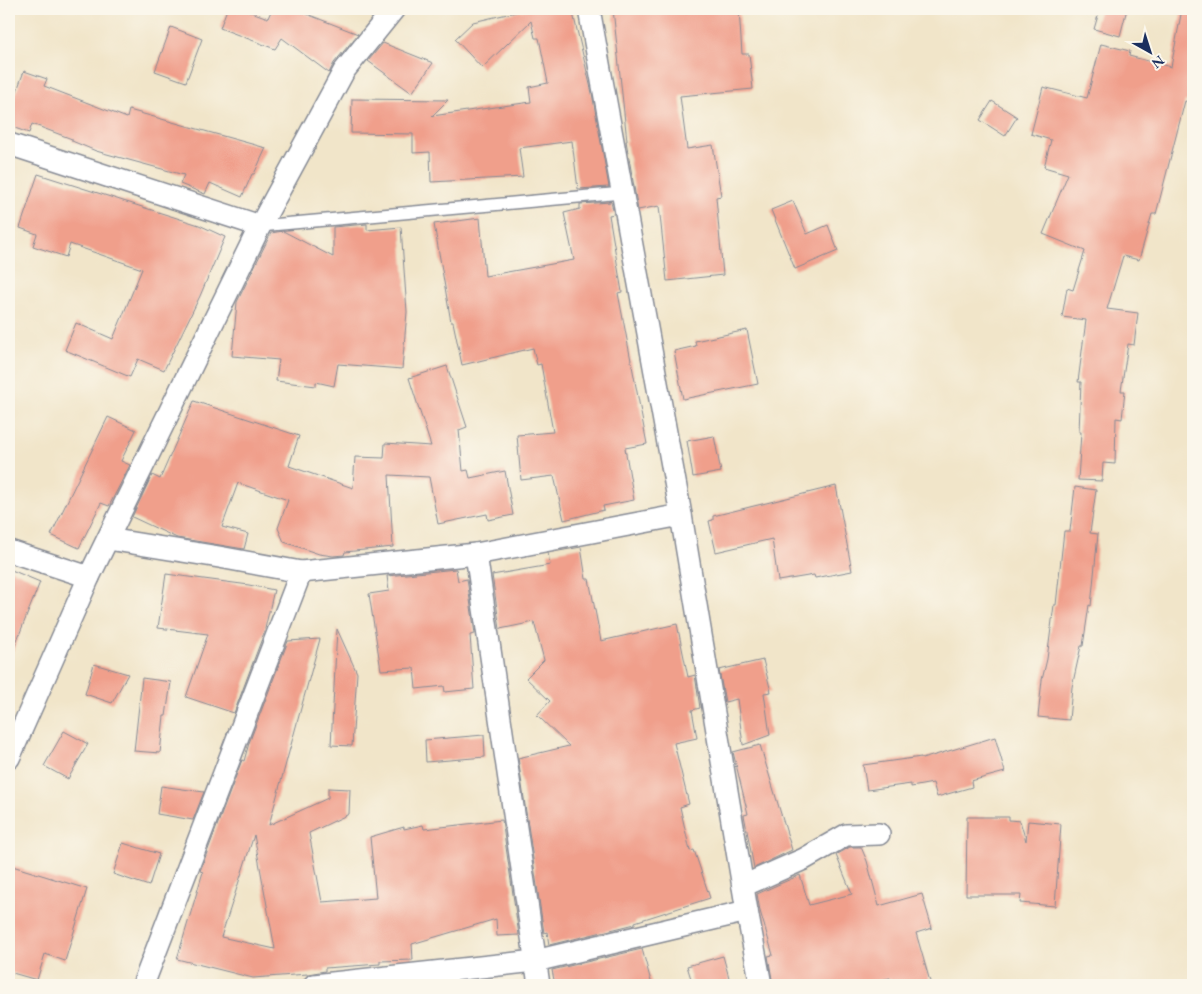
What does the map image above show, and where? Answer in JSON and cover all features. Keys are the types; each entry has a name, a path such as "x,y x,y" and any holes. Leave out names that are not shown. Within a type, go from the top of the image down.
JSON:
{"street":[{"path":"9,758 90,577 260,226 344,71 394,9"},
{"path":"589,9 681,515 761,985"},
{"path":"9,144 260,226"},
{"path":"108,540 301,572 476,554 681,515"},
{"path":"9,552 90,577"},
{"path":"476,554 539,985"},
{"path":"143,985 301,572"},
{"path":"743,886 804,859 846,835 879,834"},
{"path":"314,985 535,961 747,911"}],"lane":[{"path":"260,226 622,193"}],"building":[{"path":"227,9 243,9 268,18 272,9 294,9 358,34 334,63 329,73 282,38 275,49 220,28"},
{"path":"529,9 572,9 592,93 609,187 578,189 572,141 519,148 523,177 431,182 430,152 413,153 413,134 351,133 352,99 448,100 432,116 531,102 529,87 548,83 539,38 535,38 531,21 482,68 455,39 473,22"},
{"path":"613,9 739,9 742,54 749,54 753,89 680,96 687,149 713,145 721,196 716,197 723,275 667,281 659,206 638,210 626,141"},
{"path":"1100,9 1127,9 1120,36 1094,29"},
{"path":"1182,9 1193,9 1193,103 1185,101 1156,214 1152,214 1139,260 1123,256 1107,309 1138,313 1134,345 1128,344 1121,391 1125,391 1122,419 1116,418 1115,464 1103,463 1102,481 1078,480 1081,432 1079,432 1081,382 1078,382 1086,320 1062,317 1067,288 1073,290 1085,251 1043,234 1068,174 1044,167 1051,140 1031,134 1043,87 1087,98 1101,44 1130,51 1129,56 1171,67"},
{"path":"171,27 202,39 186,82 155,71"},
{"path":"383,43 433,63 412,93 368,61"},
{"path":"24,71 47,79 44,86 127,118 129,110 266,148 242,197 210,183 205,194 180,184 184,175 96,151 72,141 72,139 32,124 29,133 9,126 9,113"},
{"path":"992,101 1017,117 1005,136 980,120"},
{"path":"38,174 199,225 225,237 200,296 164,370 138,359 130,377 65,350 76,323 113,339 142,269 70,244 66,257 33,246 37,234 20,228"},
{"path":"793,201 807,234 828,225 838,251 795,269 771,210"},
{"path":"611,202 614,214 609,215 622,292 618,293 647,444 625,448 634,500 603,506 604,510 564,520 554,476 521,480 517,435 553,432 541,364 537,365 533,348 462,365 453,322 451,322 434,224 480,218 485,276 574,260 564,213 580,209 580,204"},
{"path":"367,224 367,230 401,227 407,312 402,369 338,364 334,386 316,382 316,386 276,381 279,360 232,356 237,302 271,233 283,231 333,257 333,227"},
{"path":"747,330 758,384 683,399 674,351 696,346 695,341"},
{"path":"447,366 467,427 459,430 463,471 468,470 470,478 505,471 513,515 488,520 487,514 438,524 429,477 389,475 393,547 345,552 344,555 333,556 319,554 284,542 278,528 288,500 238,483 222,527 248,534 244,549 177,538 132,517 152,475 160,479 194,401 299,436 289,466 353,488 355,457 384,458 385,443 431,446 409,378"},
{"path":"108,417 136,430 121,461 130,465 109,506 101,503 79,548 51,535"},
{"path":"714,436 721,472 693,477 687,441"},
{"path":"836,486 852,571 815,578 814,575 778,581 772,539 716,552 709,521 713,520 713,516"},
{"path":"1075,487 1096,490 1090,533 1098,534 1091,606 1089,605 1083,646 1081,646 1072,687 1069,720 1038,717 1054,605 1056,605 1064,531 1070,531"},
{"path":"581,547 586,579 589,579 601,641 677,624 688,677 695,675 700,708 692,710 697,738 674,743 689,804 680,807 690,851 694,850 710,898 635,922 635,924 549,945 547,932 544,933 518,758 569,746 537,715 550,701 526,678 544,660 534,622 500,629 492,575 550,565 548,553"},
{"path":"9,569 40,582 10,658 9,658"},
{"path":"456,569 458,581 467,579 475,634 470,635 474,689 445,692 444,686 416,689 414,668 381,670 369,594 389,591 387,576"},
{"path":"166,574 274,590 264,633 234,713 186,697 208,634 158,628"},
{"path":"337,629 357,673 352,746 331,745"},
{"path":"320,639 269,825 328,798 328,788 350,789 349,814 309,833 322,902 376,898 370,837 404,827 404,829 423,825 424,829 502,820 519,935 497,936 496,919 412,944 413,960 380,961 380,964 325,968 325,971 308,974 253,978 177,959 203,872 200,871 242,760 244,761 249,743 288,641","holes":["254,835 275,949 221,937"]},
{"path":"763,660 771,692 764,693 770,735 743,745 737,699 725,702 719,670"},
{"path":"94,664 128,674 112,703 85,694"},
{"path":"142,678 171,682 166,716 164,716 160,753 134,751"},
{"path":"64,731 88,744 68,779 44,766"},
{"path":"484,735 485,757 426,762 425,740"},
{"path":"995,737 1005,772 971,781 972,787 937,797 933,783 911,787 911,784 867,790 863,765 921,757 922,759"},
{"path":"760,745 792,850 754,868 744,815 748,814 733,752"},
{"path":"161,786 204,792 193,820 157,814"},
{"path":"967,817 1009,817 1009,820 1020,821 1026,841 1028,821 1061,824 1055,906 1020,903 1021,895 966,895"},
{"path":"123,843 159,854 149,886 113,874"},
{"path":"850,847 861,847 867,861 879,906 922,894 932,928 916,933 931,985 892,985 890,978 858,985 773,985 768,956 773,955 757,894 800,875 809,905 852,894 836,855"},
{"path":"9,865 87,889 65,961 45,954 37,980 9,972"},
{"path":"642,949 652,985 555,985 552,970"},
{"path":"723,956 731,985 693,985 687,966"}]}
